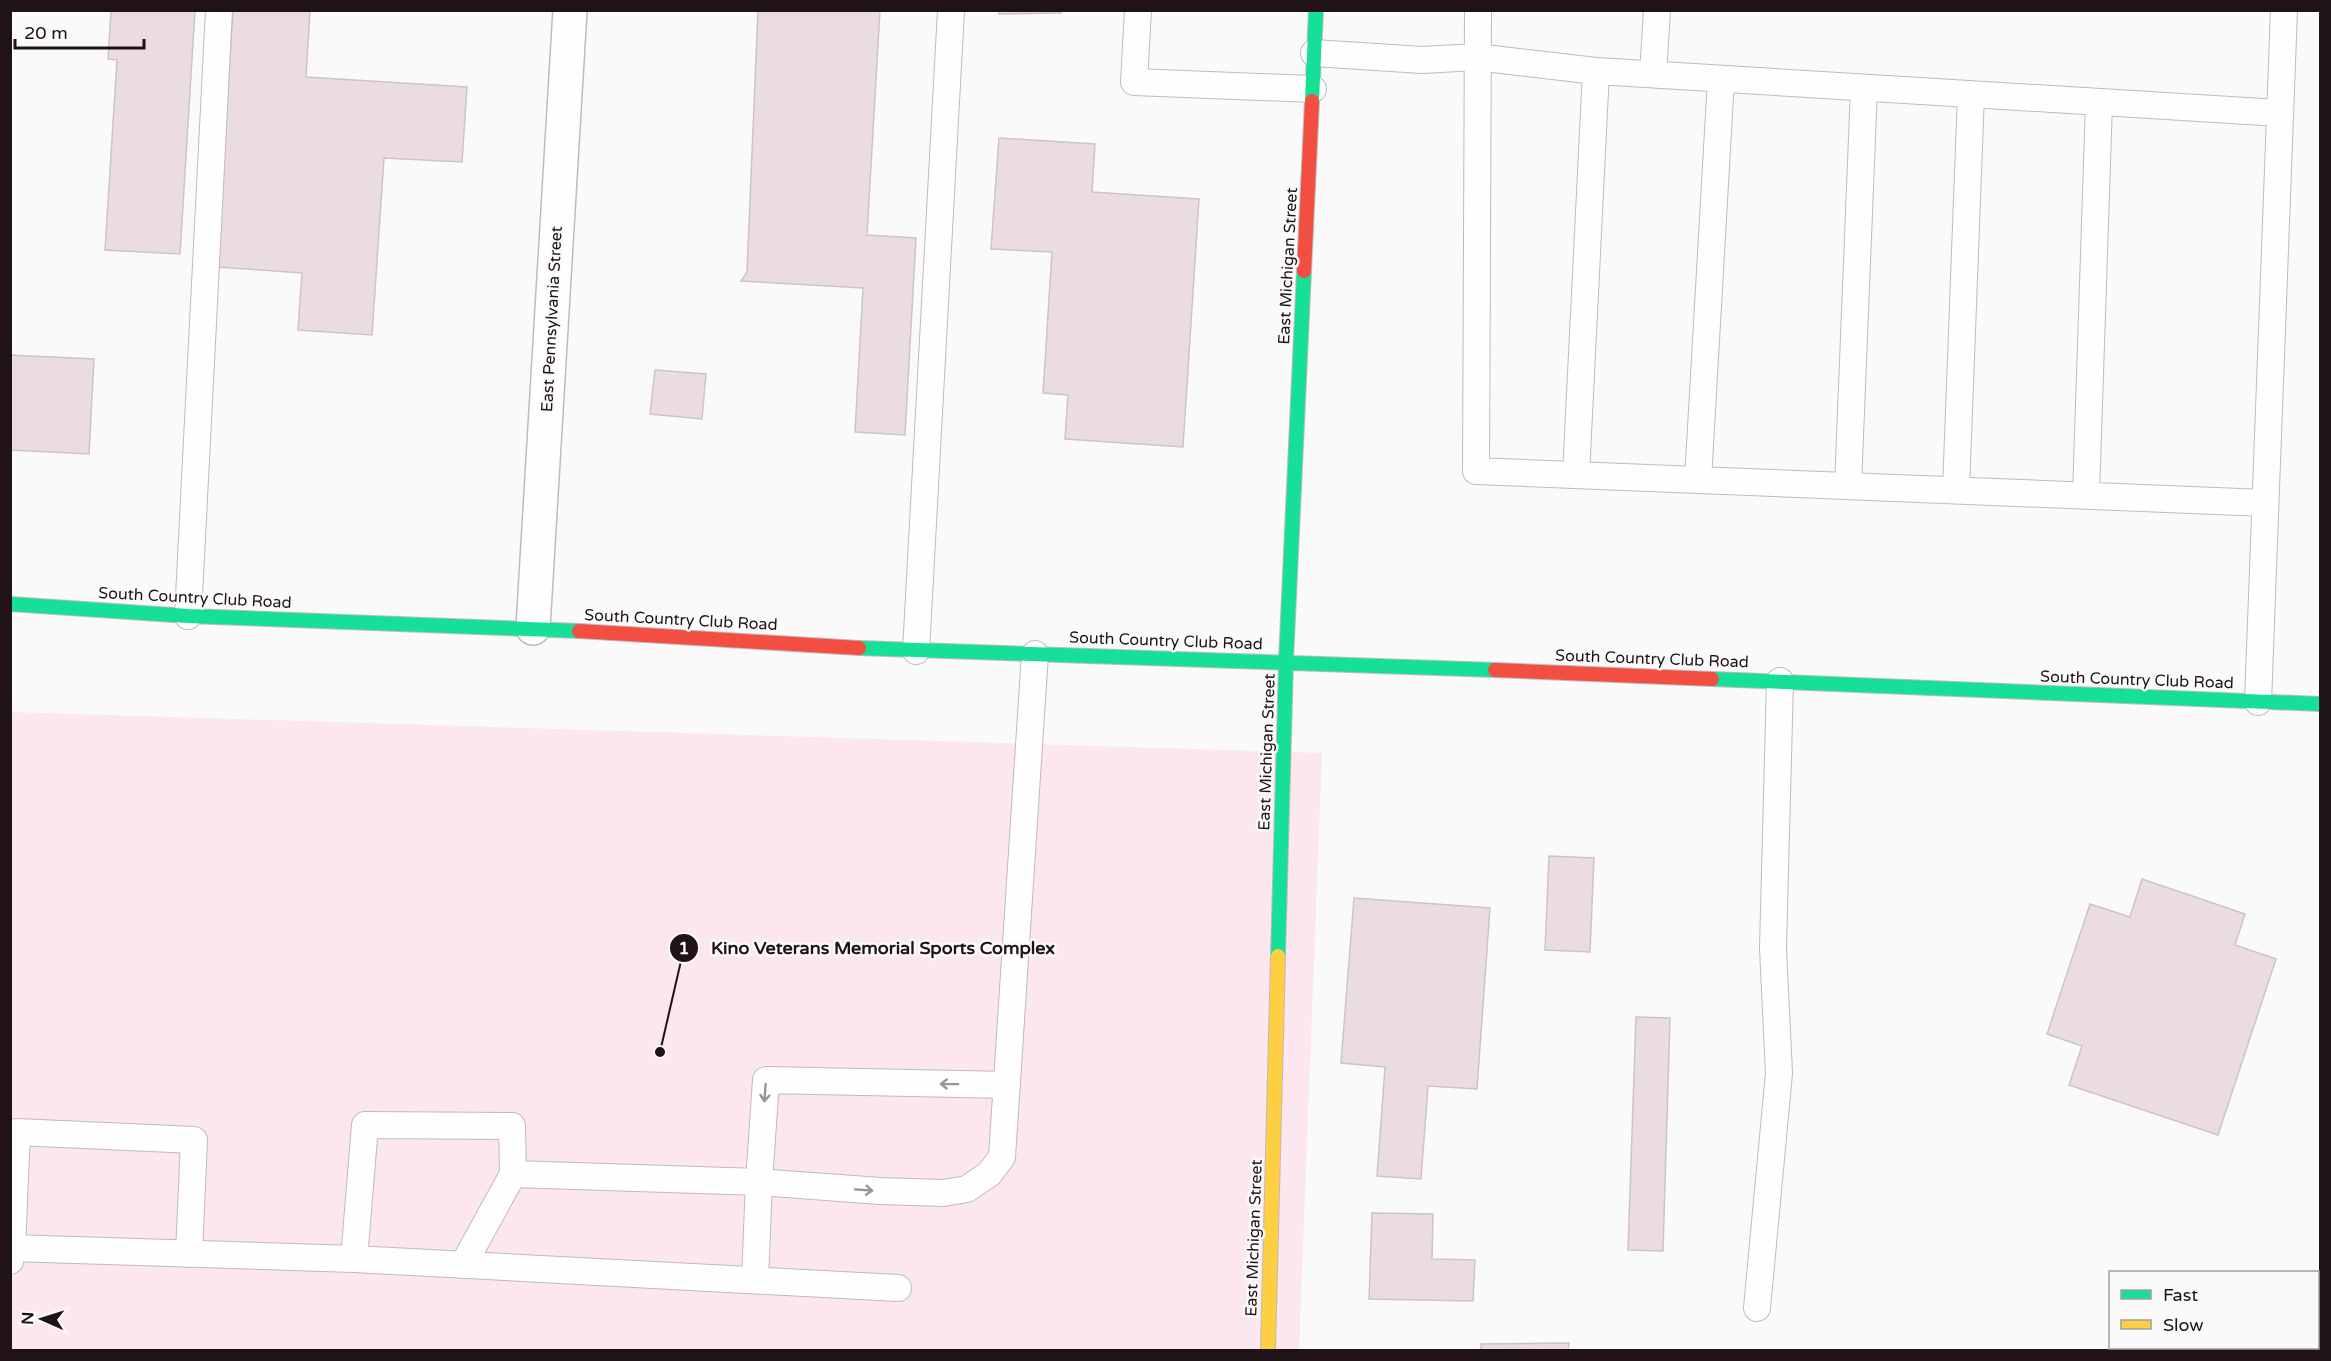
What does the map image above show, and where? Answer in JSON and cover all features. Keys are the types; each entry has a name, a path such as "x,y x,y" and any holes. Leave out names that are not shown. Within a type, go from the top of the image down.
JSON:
{"street":[{"name":"East Pennsylvania Street","path":"533,628 570,10"},
{"name":"East Michigan Street","path":"1268,1350 1286,661 1316,10"},
{"name":"South Country Club Road","path":"10,604 188,616 533,628 916,651 1286,661 2320,704"}],"lane":[{"path":"188,616 219,10"},
{"path":"916,651 951,10"},
{"path":"1138,10 1134,82 1313,89"},
{"path":"1478,10 1476,471 2265,503"},
{"path":"1653,74 1657,10"},
{"path":"2258,702 2283,10"},
{"path":"1314,53 1422,60 1476,57 1596,71 2279,113"},
{"path":"1576,475 1596,71"},
{"path":"1698,480 1721,79"},
{"path":"1848,486 1864,88"},
{"path":"1956,490 1971,94"},
{"path":"2086,495 2099,103"},
{"path":"513,1174 759,1182 943,1193 967,1189 989,1174 1002,1157 1035,654"},
{"path":"1757,1308 1779,1073 1773,948 1780,681"},
{"path":"755,1280 766,1080 1007,1085"},
{"path":"354,1259 365,1125 512,1126 513,1174 463,1265"},
{"path":"189,1254 194,1140 17,1132 11,1255 189,1254 354,1259 898,1288"}],"shaded area":[{"path":"11,712 1322,753 1299,1350 11,1350"}],"building":[{"path":"111,10 195,10 180,254 105,250 117,60 108,59"},
{"path":"233,10 310,10 306,77 467,87 462,162 384,158 372,335 298,330 302,273 217,267"},
{"path":"758,10 880,10 867,235 916,238 905,435 855,432 863,288 741,281 747,272"},
{"path":"1000,10 1061,10 1061,13 999,14"},
{"path":"999,138 1095,144 1092,192 1199,199 1183,447 1065,439 1068,395 1043,393 1052,252 991,249"},
{"path":"10,355 94,359 89,454 10,450"},
{"path":"655,370 706,374 702,419 650,414"},
{"path":"1549,856 1594,858 1590,952 1545,950"},
{"path":"2142,879 2245,914 2235,945 2276,959 2218,1135 2069,1085 2082,1046 2047,1034 2090,904 2130,917"},
{"path":"1354,898 1490,908 1477,1089 1428,1086 1421,1179 1377,1176 1385,1067 1341,1063"},
{"path":"1636,1017 1670,1018 1663,1251 1628,1250"},
{"path":"1372,1213 1433,1214 1432,1259 1475,1260 1473,1301 1369,1299"},
{"path":"1569,1343 1568,1350 1481,1350 1481,1344"}],"traffic: fast":[{"path":"1312,101 1316,10"},
{"path":"1278,956 1286,661 1304,271"},
{"path":"10,604 188,616 579,631"},
{"path":"859,648 1495,670"},
{"path":"1712,679 2320,704"}],"traffic: slow":[{"path":"1268,1350 1278,956"}],"traffic: jam":[{"path":"1304,271 1312,101"},
{"path":"579,631 859,648"},
{"path":"1495,670 1712,679"}],"place":[{"name":"Kino Veterans Memorial Sports Complex","path":"660,1052"}]}
